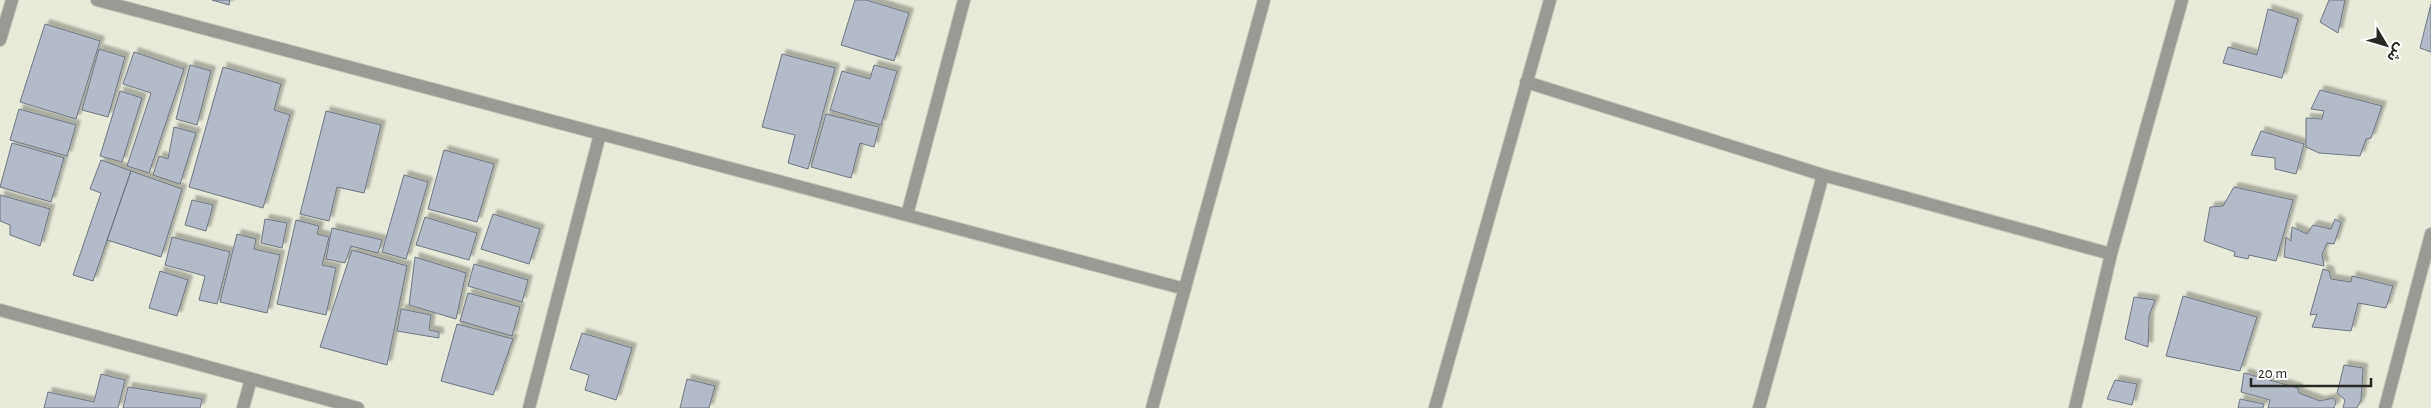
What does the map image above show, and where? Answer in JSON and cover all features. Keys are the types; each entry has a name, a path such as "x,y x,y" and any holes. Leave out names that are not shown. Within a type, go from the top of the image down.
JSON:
{"street":[{"path":"0,40 12,0"},
{"path":"97,0 1185,289"},
{"path":"907,215 964,0"},
{"path":"1152,408 1264,0"},
{"path":"1435,408 1550,0"},
{"path":"2075,408 2111,254 2182,0"},
{"path":"1526,82 1823,176 2111,254"},
{"path":"529,408 600,134"},
{"path":"1759,408 1823,176"},
{"path":"2385,408 2431,234"},
{"path":"0,310 358,408"},
{"path":"243,408 251,379"}],"building":[{"path":"212,0 230,0 229,5"},
{"path":"855,0 866,0 909,13 894,61 841,45"},
{"path":"2329,0 2345,0 2338,33 2320,22"},
{"path":"2431,4 2431,52 2420,48"},
{"path":"2268,9 2298,19 2282,78 2223,63 2228,47 2257,55"},
{"path":"45,24 100,41 76,119 20,102"},
{"path":"99,49 125,57 108,117 82,110"},
{"path":"134,52 184,69 149,173 127,166 151,93 123,84"},
{"path":"782,54 835,68 808,169 788,163 795,135 762,127"},
{"path":"190,65 211,71 197,125 176,119"},
{"path":"874,65 897,71 881,125 830,110 842,71 870,79"},
{"path":"223,67 281,84 274,110 290,115 263,208 189,187"},
{"path":"2320,90 2382,106 2371,138 2366,139 2360,156 2319,153 2306,147 2306,118 2322,119 2324,111 2311,109"},
{"path":"120,91 142,98 122,162 100,156"},
{"path":"19,109 76,125 67,156 10,140"},
{"path":"326,111 381,125 364,193 337,187 329,221 300,214"},
{"path":"826,114 879,127 874,147 860,143 851,178 811,167"},
{"path":"174,127 196,133 180,184 153,175 159,156 168,159"},
{"path":"2261,131 2304,144 2296,174 2275,169 2275,158 2251,155"},
{"path":"12,143 64,158 51,202 0,187"},
{"path":"444,150 494,164 477,222 428,209"},
{"path":"101,160 131,171 93,281 73,275 101,193 90,189"},
{"path":"131,171 182,189 161,257 107,240"},
{"path":"404,175 428,182 406,259 382,252"},
{"path":"2234,187 2293,200 2276,261 2249,255 2248,259 2234,256 2235,252 2204,241 2210,207 2223,206"},
{"path":"0,195 50,209 40,246 10,235 10,225 0,221"},
{"path":"192,200 213,205 206,231 185,225"},
{"path":"493,214 540,229 529,264 481,249"},
{"path":"425,217 477,233 469,260 416,245"},
{"path":"265,219 287,223 282,248 261,243"},
{"path":"2335,219 2341,223 2334,244 2327,243 2322,254 2324,266 2284,257 2286,237 2291,241 2292,227 2307,234 2313,225 2331,229"},
{"path":"296,220 319,226 317,234 329,237 322,265 336,268 326,315 277,304"},
{"path":"332,228 382,240 378,253 351,246 345,263 326,259"},
{"path":"237,234 256,239 254,249 280,255 267,313 220,302"},
{"path":"172,237 230,252 217,304 199,300 205,276 165,265"},
{"path":"352,250 407,266 387,365 320,347"},
{"path":"415,257 466,273 456,319 409,305"},
{"path":"474,264 528,280 522,302 468,286"},
{"path":"2323,269 2329,271 2331,279 2351,282 2352,276 2393,286 2386,308 2358,303 2351,331 2312,327 2317,314 2310,315"},
{"path":"160,271 188,280 177,316 149,308"},
{"path":"468,293 520,307 512,336 460,321"},
{"path":"2183,296 2257,317 2240,371 2166,356"},
{"path":"2134,297 2155,300 2149,316 2148,347 2125,339"},
{"path":"401,309 431,315 429,330 439,332 439,338 397,331"},
{"path":"457,324 513,339 493,395 441,381"},
{"path":"582,333 632,348 616,400 585,390 589,375 570,369"},
{"path":"2344,365 2363,368 2361,400 2357,408 2343,408 2345,400 2337,393"},
{"path":"2244,373 2298,388 2299,393 2320,401 2333,398 2336,402 2334,408 2268,408 2270,400 2241,392"},
{"path":"101,374 125,380 118,408 44,408 48,392 94,402"},
{"path":"687,379 715,386 709,408 680,408"},
{"path":"2115,380 2137,384 2132,405 2107,399"},
{"path":"128,387 202,399 200,408 123,408"},
{"path":"2240,399 2264,404 2263,408 2238,408"}]}
